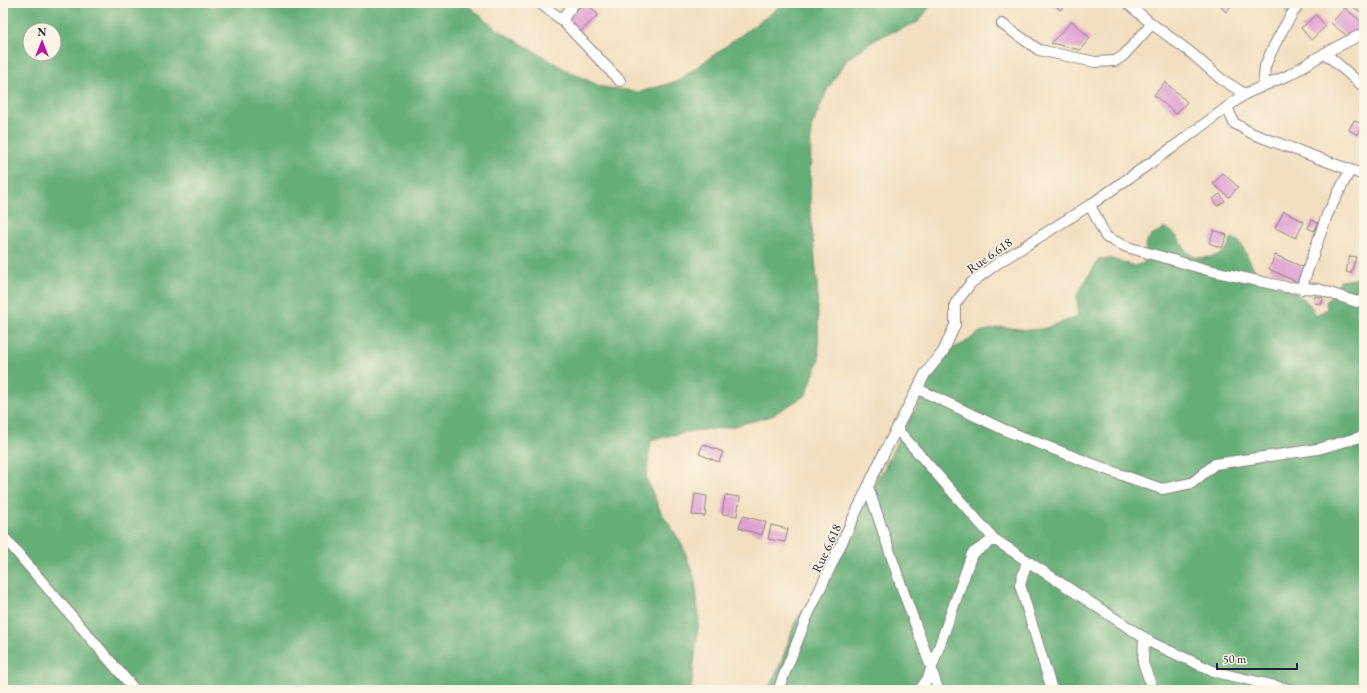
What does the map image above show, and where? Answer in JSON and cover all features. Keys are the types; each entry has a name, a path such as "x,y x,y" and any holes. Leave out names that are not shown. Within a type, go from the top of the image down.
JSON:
{"street":[{"path":"540,3 562,20 620,81"},
{"path":"562,20 574,3"},
{"path":"1127,3 1152,24 1190,52 1221,79 1245,94"},
{"path":"1263,86 1265,68 1270,56 1284,26 1299,3"},
{"path":"1002,24 1039,50 1095,62 1115,61 1123,56 1152,24"},
{"name":"Rue 6.618","path":"778,690 807,617 868,487 925,374 943,352 955,324 955,304 971,283 998,263 1090,205 1172,148 1245,94 1289,75 1364,33"},
{"path":"1325,54 1364,87"},
{"path":"1227,107 1234,123 1253,134 1364,175"},
{"path":"1301,289 1327,215 1350,170"},
{"path":"1090,205 1106,237 1127,247 1208,270 1286,287 1318,289 1357,302 1364,299"},
{"path":"918,389 1006,431 1162,489 1192,483 1215,464 1318,449 1364,436"},
{"path":"897,429 994,539 1027,561 1152,642 1215,672 1293,690"},
{"path":"868,487 902,588 932,667 938,690"},
{"path":"3,536 136,690"},
{"path":"920,690 928,678 972,554 994,539"},
{"path":"1027,561 1020,585 1052,690"},
{"path":"1144,637 1143,663 1153,690"}],"green space":[{"path":"3,3 194,3 203,6 217,6 232,3 465,3 495,28 566,70 602,87 640,92 678,81 777,9 781,3 933,3 918,22 880,37 848,58 827,90 811,128 810,206 817,281 819,359 806,395 771,416 731,427 691,431 651,440 646,478 661,512 682,544 695,580 699,618 691,690 3,690"},
{"path":"1165,228 1177,237 1188,253 1200,258 1212,257 1221,253 1227,248 1232,238 1238,241 1259,279 1297,294 1312,308 1316,315 1327,309 1326,302 1337,290 1340,281 1355,279 1364,268 1364,690 768,690 781,663 795,622 814,595 854,526 878,477 884,469 925,392 926,383 934,365 951,349 963,344 980,332 1002,327 1028,330 1042,329 1075,318 1078,316 1077,295 1099,259 1112,259 1134,266 1144,263 1147,241 1151,236"}],"building":[{"path":"584,3 587,3 598,15 579,33 566,20"},
{"path":"1053,3 1068,3 1060,10"},
{"path":"1217,3 1234,3 1226,12"},
{"path":"1348,3 1364,3 1364,15"},
{"path":"1345,8 1364,24 1351,39 1331,23"},
{"path":"1316,15 1326,26 1311,40 1301,28"},
{"path":"1072,21 1090,38 1080,50 1051,43"},
{"path":"1165,82 1187,102 1176,114 1154,95"},
{"path":"1354,120 1363,125 1358,135 1349,130"},
{"path":"1223,173 1238,187 1229,197 1213,184"},
{"path":"1220,194 1225,201 1217,206 1213,199"},
{"path":"1284,211 1304,222 1296,238 1275,228"},
{"path":"1312,220 1318,223 1314,231 1308,228"},
{"path":"1214,230 1227,235 1222,248 1209,243"},
{"path":"1275,255 1303,267 1297,282 1269,269"},
{"path":"1350,256 1356,257 1351,273 1346,272"},
{"path":"1315,296 1323,298 1322,304 1314,303"},
{"path":"703,444 723,452 719,462 699,454"},
{"path":"695,494 707,496 705,516 692,515"},
{"path":"725,495 740,497 737,516 722,514"},
{"path":"743,516 766,522 762,535 739,528"},
{"path":"771,525 788,529 785,542 768,539"}],"waterway":[{"path":"1275,3 1284,7 1289,14"}]}
